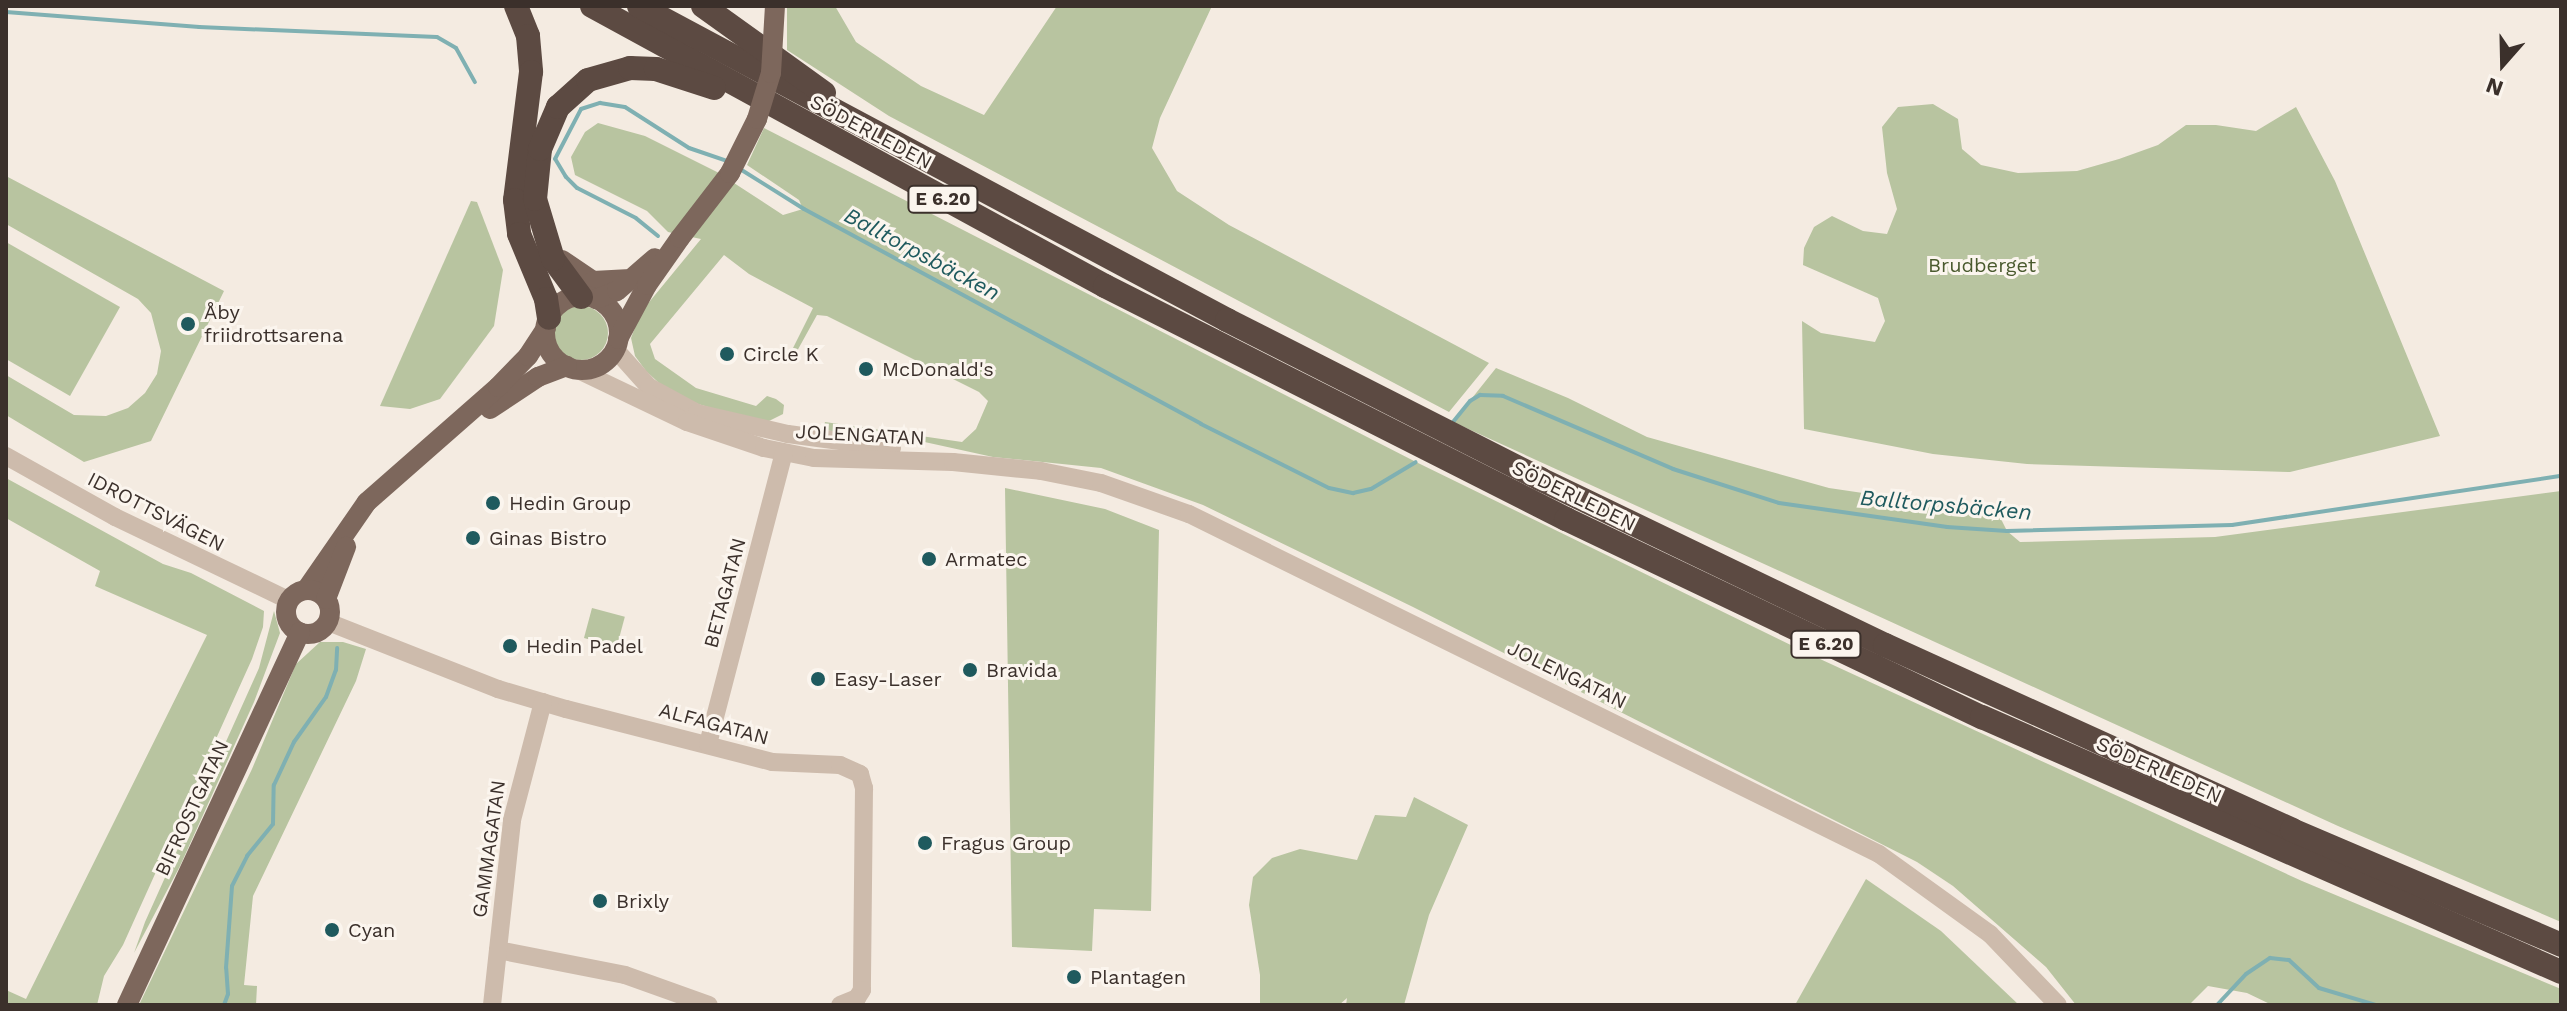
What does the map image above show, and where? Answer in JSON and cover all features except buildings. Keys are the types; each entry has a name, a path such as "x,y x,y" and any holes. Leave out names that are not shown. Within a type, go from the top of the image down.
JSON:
{"highway":[{"path":"516,6 528,36 531,72 515,200 519,234 546,299 547,323"},
{"name":"SÖDERLEDEN","path":"592,6 781,111 1261,366 1747,607 2168,801 2561,972"},
{"name":"SÖDERLEDEN","path":"639,6 892,143 1355,385 1857,633 2292,830 2561,945"},
{"path":"703,6 892,143"},
{"path":"588,298 556,267 535,199 538,159 558,107 588,80 630,68 656,69 781,111"}],"main road":[{"path":"326,599 347,546 389,495 504,398 538,377 599,365 616,344 647,285 730,173 757,119 771,73 775,6"},
{"path":"298,596 318,592 326,599 330,614 328,622 316,632 300,632 288,619 298,596 367,502 498,387 528,356 558,305 617,291 680,238"},
{"path":"551,248 573,271 593,281 613,283 637,275"},
{"path":"588,298 612,312 616,344"},
{"path":"547,323 550,351 572,368"},
{"name":"BIFROSTGATAN","path":"127,1005 300,632"}],"street":[{"name":"JOLENGATAN","path":"616,344 638,379 666,399 727,422 788,434 999,460 1013,466"},
{"name":"JOLENGATAN","path":"572,368 687,422 784,453 814,458 1013,466 1101,483 1189,514 1853,841 1914,876 1964,913 2027,970 2058,1005"},
{"name":"BETAGATAN","path":"708,744 784,453"},
{"name":"IDROTTSVÄGEN","path":"6,456 115,517 298,596"},
{"name":"ALFAGATAN","path":"328,622 498,689 543,702 772,762 840,765 860,774 864,788 862,990 857,998 840,1005"},
{"name":"GAMMAGATAN","path":"492,1005 512,820 543,702"},
{"path":"498,950 625,975 709,1005"}],"green space":[{"path":"787,6 835,6 856,42 921,86 984,115 1057,6 1212,6 1160,118 1152,148 1177,191 1229,225 1489,363 1449,412 889,116 787,50"},
{"name":"Brudberget","path":"1933,104 1958,119 1962,149 1981,165 2018,173 2077,171 2119,159 2158,145 2186,125 2216,125 2256,131 2296,107 2335,181 2440,436 2290,472 2027,464 1933,454 1804,429 1802,321 1821,333 1875,342 1885,321 1878,298 1803,265 1804,248 1814,227 1832,216 1863,231 1887,234 1897,209 1887,173 1882,127 1898,107"},
{"path":"598,123 645,136 717,172 783,215 803,209 799,200 747,165 764,128 1416,462 1807,653 2302,881 2561,989 2561,1005 2272,1005 2247,993 2208,986 2189,1005 2076,1005 2046,967 1953,886 1917,862 1413,607 1203,505 1101,468 993,457 879,432 867,435 823,430 825,422 962,442 976,429 988,401 979,392 827,316 817,315 791,362 787,360 813,308 749,274 724,255 650,344 655,359 696,388 756,406 767,396 776,399 784,405 783,414 763,424 695,403 659,383 646,371 635,356 631,338 641,312 701,239 668,232 647,211 575,175 571,157 585,132"},
{"name":"Åby friidrottsarena","path":"6,176 224,291 151,441 84,462 6,415 6,375 74,415 106,416 128,408 145,393 157,374 161,351 151,313 138,299 6,224"},
{"path":"471,201 477,202 503,270 494,326 440,399 410,409 380,406"},
{"path":"6,242 120,307 70,396 6,359"},
{"path":"581,306 600,314 608,333 600,352 581,360 562,352 554,333 562,314"},
{"path":"1496,368 1568,398 1647,437 1829,488 1998,513 2007,531 2020,542 2215,537 2561,491 2561,922 2338,826 1453,422"},
{"path":"6,478 163,564 191,573 264,611 263,627 252,659 123,945 104,976 97,1005 6,1005 6,990 26,999 207,635 95,586 100,571 6,518"},
{"path":"1005,488 1105,509 1159,530 1151,911 1094,909 1092,951 1012,947"},
{"path":"592,608 625,617 617,647 584,638"},
{"path":"274,611 280,633 254,702 180,866 134,953 259,668"},
{"path":"320,642 343,642 366,649 356,681 253,896 244,985 257,986 256,1005 139,1005 252,769 296,664"},
{"path":"1414,797 1468,825 1429,915 1404,1005 1346,1005 1347,998 1339,1005 1260,1005 1260,975 1249,905 1253,877 1272,858 1300,849 1357,860 1375,815 1406,817"},
{"path":"1866,879 1941,931 2019,1005 1795,1005"}],"waterway":[{"name":"Balltorpsbäcken","path":"6,12 199,27 437,37 456,48 475,82"},
{"name":"Balltorpsbäcken","path":"658,236 636,218 577,188 555,159 581,109 600,103 625,107 689,148 730,162"},
{"name":"Balltorpsbäcken","path":"740,169 804,209 1201,424 1329,488 1353,493 1371,489 1416,462"},
{"name":"Balltorpsbäcken","path":"1453,422 1470,401 1480,395 1503,396 1673,469 1779,503 1947,527 2007,531 2232,525 2561,476"},
{"path":"224,1005 228,994 226,968 232,886 247,856 273,824 274,785 294,742 326,697 336,670 337,648"},
{"path":"2217,1005 2246,974 2270,958 2289,960 2319,988 2376,1005"}],"place":[{"name":"Åby friidrottsarena","path":"188,324"},
{"name":"Circle K","path":"727,354"},
{"name":"McDonald's","path":"866,369"},
{"name":"Hedin Group","path":"493,503"},
{"name":"Ginas Bistro","path":"473,538"},
{"name":"Armatec","path":"929,559"},
{"name":"Hedin Padel","path":"510,646"},
{"name":"Bravida","path":"970,670"},
{"name":"Easy-Laser","path":"818,679"},
{"name":"Fragus Group","path":"925,843"},
{"name":"Brixly","path":"600,901"},
{"name":"Cyan","path":"332,930"},
{"name":"Plantagen","path":"1074,977"}]}
